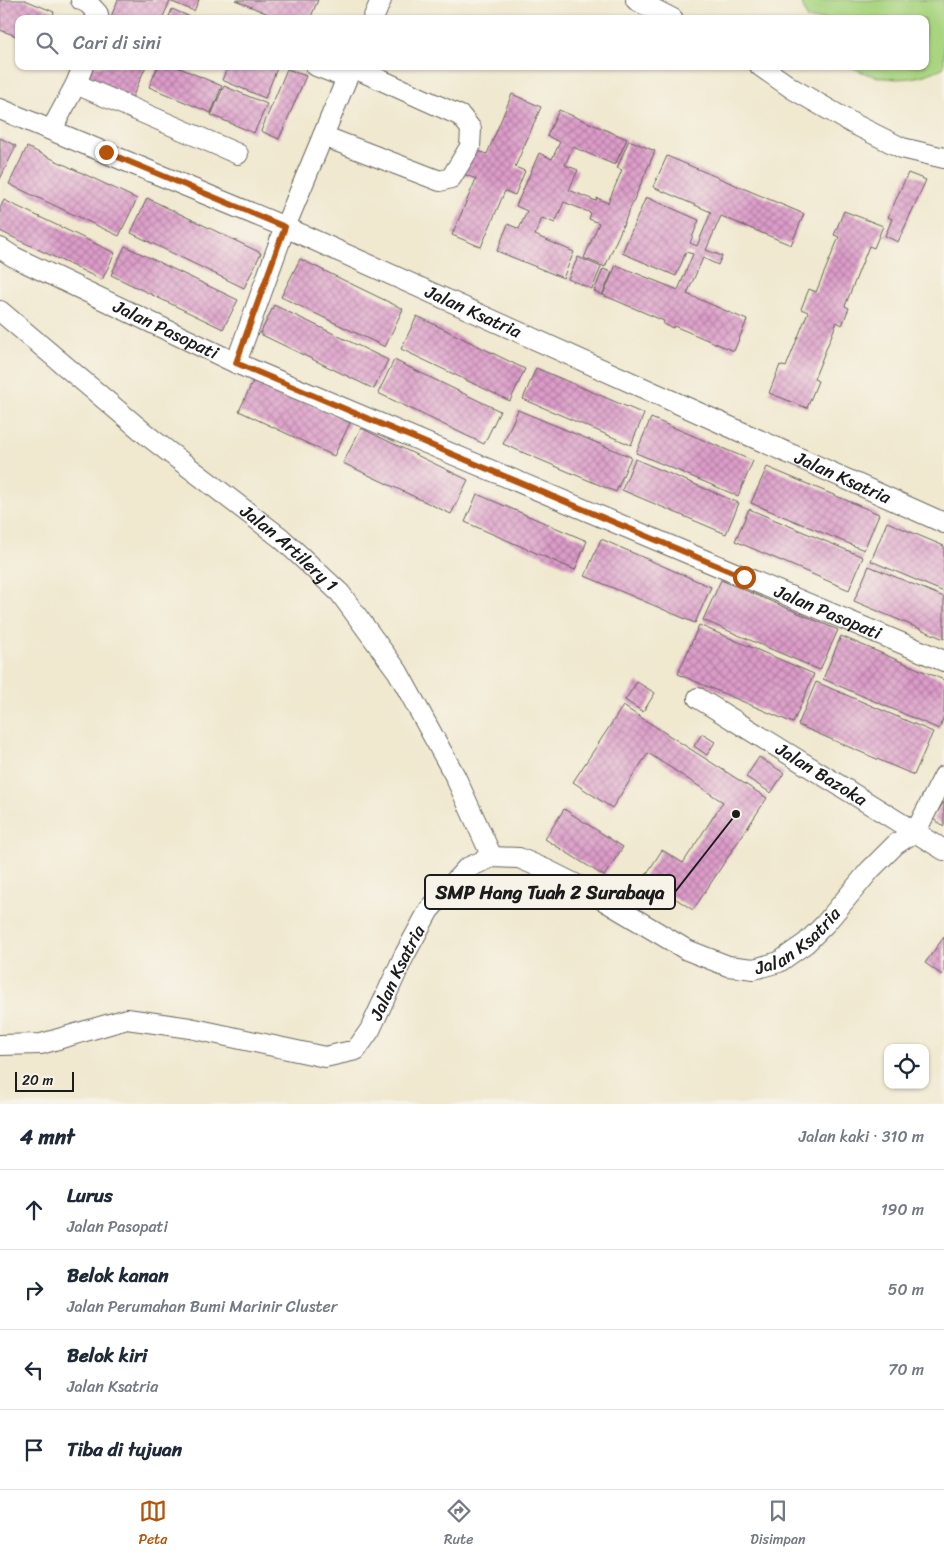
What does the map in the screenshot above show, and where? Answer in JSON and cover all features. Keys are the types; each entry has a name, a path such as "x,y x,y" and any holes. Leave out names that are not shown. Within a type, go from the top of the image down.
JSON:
{"street":[{"path":"81,0 88,3 98,15"},
{"path":"375,15 381,0"},
{"path":"636,0 665,15"},
{"path":"766,70 793,89 852,123 902,148 944,158"},
{"path":"236,363 285,227 323,136 351,71 461,116 471,129 470,147 451,178 440,181 323,136"},
{"path":"52,129 80,75 238,154"},
{"name":"Jalan Ksatria","path":"0,109 285,227 944,523"},
{"name":"Jalan Pasopati","path":"0,248 14,257 236,363 944,661"},
{"name":"Jalan Artilery 1","path":"0,311 148,436 281,538 340,593 398,672 455,776 492,857"},
{"name":"Jalan Bazoka","path":"698,698 944,850"},
{"path":"916,832 944,776"},
{"name":"Jalan Ksatria","path":"0,1044 41,1044 127,1019 190,1028 326,1057 356,1050 370,1030 404,956 429,910 466,868 492,857 519,858 583,888 687,950 728,966 754,969 779,962 806,943 825,924 870,870 896,844 916,832"}],"green space":[{"path":"801,0 944,0 944,67 921,76 897,79 873,76 857,70 929,70 929,15 806,15"}],"building":[{"path":"0,0 25,0 54,12 53,15 15,15 15,36 0,30"},
{"path":"118,0 199,0 194,11 170,1 164,15 112,15"},
{"path":"235,0 318,0 312,15 271,15"},
{"path":"172,9 186,15 170,15"},
{"path":"88,70 144,70 129,105 82,85"},
{"path":"156,70 184,70 222,86 211,113 149,87"},
{"path":"226,70 276,70 265,98 222,80"},
{"path":"287,70 306,76 279,139 261,131"},
{"path":"224,86 267,104 254,133 211,115"},
{"path":"512,94 541,107 515,167 525,171 515,195 505,191 481,247 452,235 476,179 461,173 472,149 487,154"},
{"path":"559,110 627,139 615,165 573,147 565,165 578,170 569,190 596,201 597,198 608,203 622,170 617,168 629,140 655,151 605,267 584,258 599,223 589,219 591,213 564,202 555,223 542,218 535,235 574,252 563,278 497,251 508,224 519,229 527,211 516,206 539,153 552,159 560,142 547,136"},
{"path":"0,138 16,146 0,179"},
{"path":"27,147 137,199 119,236 9,184"},
{"path":"667,156 804,214 791,245 721,216 706,250 722,256 718,265 703,258 687,294 747,320 734,351 674,326 673,328 663,324 664,321 603,295 616,265 678,290 693,254 686,252 676,276 622,253 646,197 699,220 690,243 697,246 711,212 653,187"},
{"path":"908,173 926,180 898,242 885,236 892,219 888,217"},
{"path":"147,198 261,253 244,288 131,233"},
{"path":"4,200 115,253 102,280 0,231 0,208"},
{"path":"844,211 883,226 874,248 869,246 845,306 849,308 842,325 837,322 814,379 818,381 807,408 769,393 780,365 786,367 808,312 801,309 809,289 816,292 839,237 834,235"},
{"path":"125,246 238,300 223,329 111,275"},
{"path":"578,257 601,267 592,289 568,279"},
{"path":"300,259 403,309 385,347 281,297"},
{"path":"603,269 612,272 602,295 594,291"},
{"path":"274,305 388,360 374,389 260,334"},
{"path":"417,316 525,369 510,401 401,349"},
{"path":"394,360 500,411 484,444 378,393"},
{"path":"536,368 644,414 631,445 523,399"},
{"path":"255,377 350,423 334,456 239,411"},
{"path":"518,410 631,457 616,492 503,444"},
{"path":"651,418 753,461 738,496 636,453"},
{"path":"361,428 468,480 451,514 343,463"},
{"path":"635,459 739,503 726,534 622,490"},
{"path":"767,467 879,514 864,550 751,503"},
{"path":"477,494 587,541 575,570 465,522"},
{"path":"749,509 863,557 849,590 735,541"},
{"path":"887,522 944,546 944,592 871,561"},
{"path":"601,539 711,587 695,623 585,576"},
{"path":"869,566 944,597 944,639 854,601"},
{"path":"721,580 838,630 820,670 703,620"},
{"path":"699,625 814,674 793,723 678,674"},
{"path":"841,636 944,680 944,716 939,729 823,679"},
{"path":"637,682 655,693 643,712 625,700"},
{"path":"816,682 933,732 914,775 798,725"},
{"path":"623,706 767,798 693,910 644,878 662,850 683,863 723,802 648,753 612,808 573,782"},
{"path":"702,734 715,742 707,755 694,746"},
{"path":"759,757 784,773 771,793 746,777"},
{"path":"944,802 944,826 933,819"},
{"path":"564,809 623,847 604,876 545,839"},
{"path":"944,937 944,972 942,975 925,963"}],"place":[{"name":"SMP Hang Tuah 2 Surabaya","path":"736,814"}],"route":[{"path":"106,152 285,227 236,363 744,577"}]}
